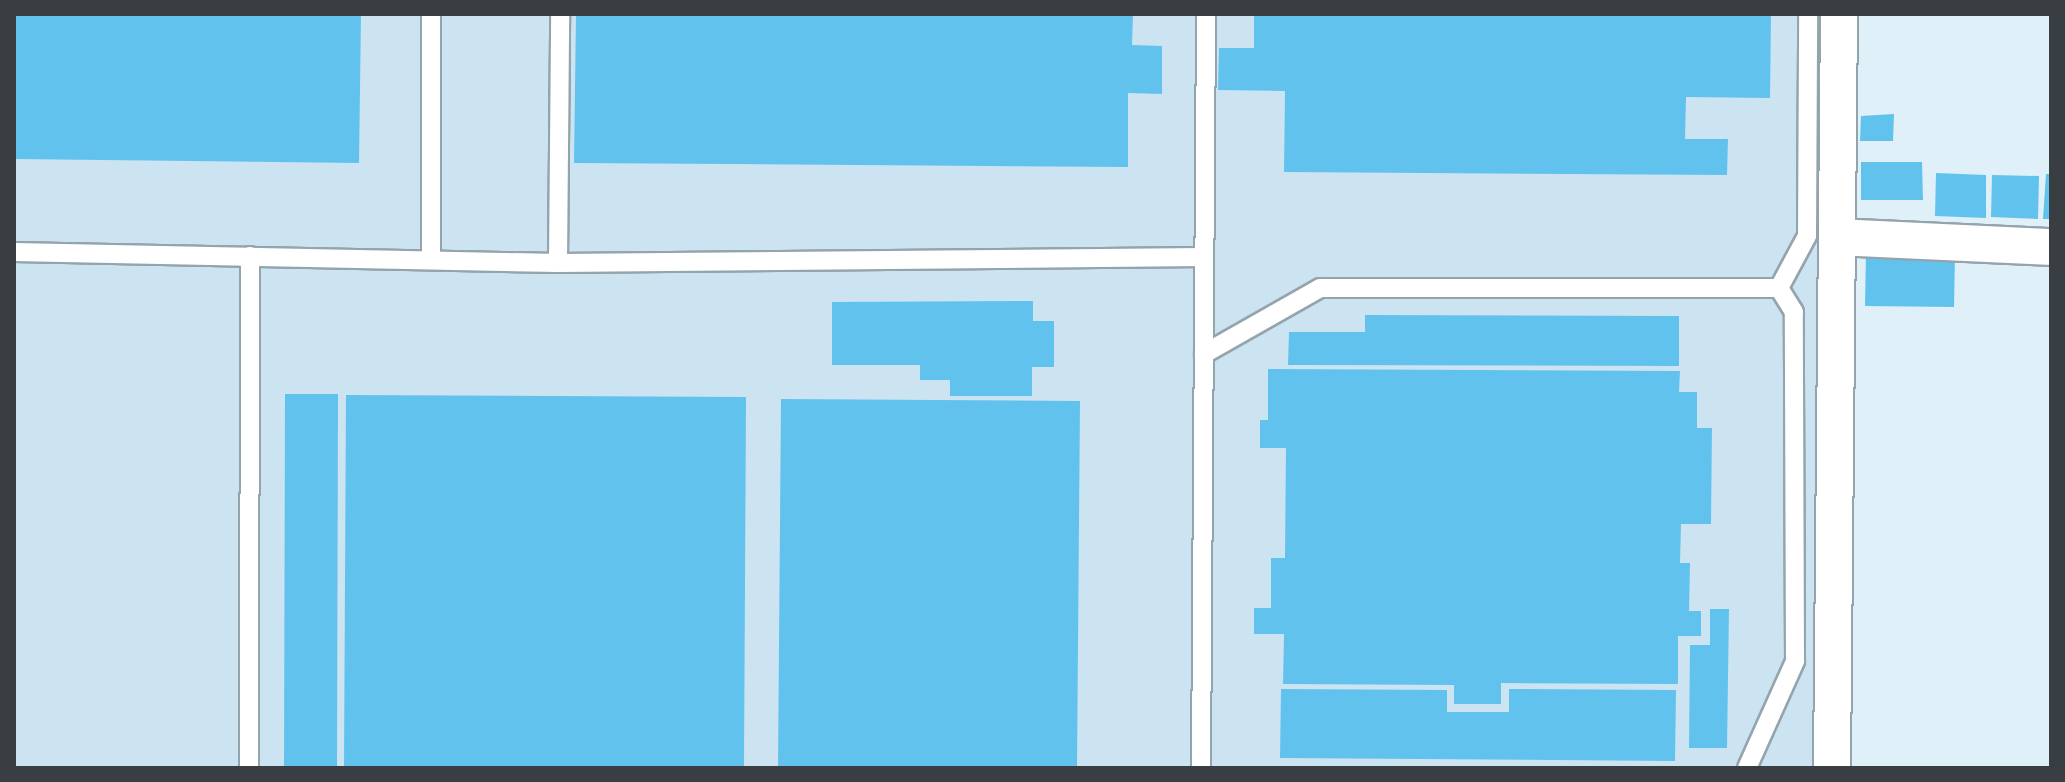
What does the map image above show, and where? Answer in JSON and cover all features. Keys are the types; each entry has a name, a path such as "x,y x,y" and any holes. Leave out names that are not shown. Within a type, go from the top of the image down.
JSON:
{"street":[{"path":"1832,768 1839,14"},
{"path":"1838,237 2051,247"}],"lane":[{"path":"431,14 431,260"},
{"path":"558,263 560,14"},
{"path":"1201,768 1206,14"},
{"path":"1779,288 1807,236 1808,14"},
{"path":"14,252 558,263 1204,257"},
{"path":"249,768 250,256"},
{"path":"1204,354 1320,288 1779,288"},
{"path":"1747,768 1795,661 1794,312 1779,288"}],"shaded area":[{"path":"14,14 1824,14 1815,768 14,768"}],"building":[{"path":"14,14 361,14 359,163 14,159"},
{"path":"576,14 1133,14 1132,45 1162,46 1162,94 1128,93 1128,167 574,163"},
{"path":"1254,14 1771,14 1770,98 1686,97 1685,139 1728,139 1727,175 1284,172 1285,91 1218,90 1219,48 1254,48"},
{"path":"1894,114 1893,141 1860,141 1861,116"},
{"path":"1861,162 1922,162 1923,200 1861,200"},
{"path":"1936,173 1986,175 1986,218 1935,216"},
{"path":"2046,174 2051,174 2051,219 2043,219"},
{"path":"1992,175 2039,176 2038,219 1991,217"},
{"path":"1866,252 1955,254 1954,307 1865,306"},
{"path":"1033,301 1033,321 1054,321 1054,367 1032,367 1032,396 950,396 950,380 920,380 920,365 832,365 832,302"},
{"path":"1365,315 1679,316 1679,366 1288,365 1289,332 1365,332"},
{"path":"1268,369 1680,371 1679,392 1697,392 1697,428 1712,428 1711,524 1681,524 1680,563 1690,563 1689,611 1701,611 1701,636 1678,636 1678,684 1501,683 1501,704 1454,704 1454,685 1283,684 1284,634 1254,634 1254,608 1271,608 1271,558 1285,558 1286,448 1260,448 1260,420 1268,420"},
{"path":"285,394 338,394 337,768 284,768"},
{"path":"346,395 746,397 744,768 344,768"},
{"path":"781,399 1080,401 1077,768 778,768"},
{"path":"1710,609 1729,609 1727,748 1689,748 1690,645 1710,645"},
{"path":"1281,689 1447,690 1447,712 1509,712 1509,689 1676,690 1675,761 1280,758"}]}
